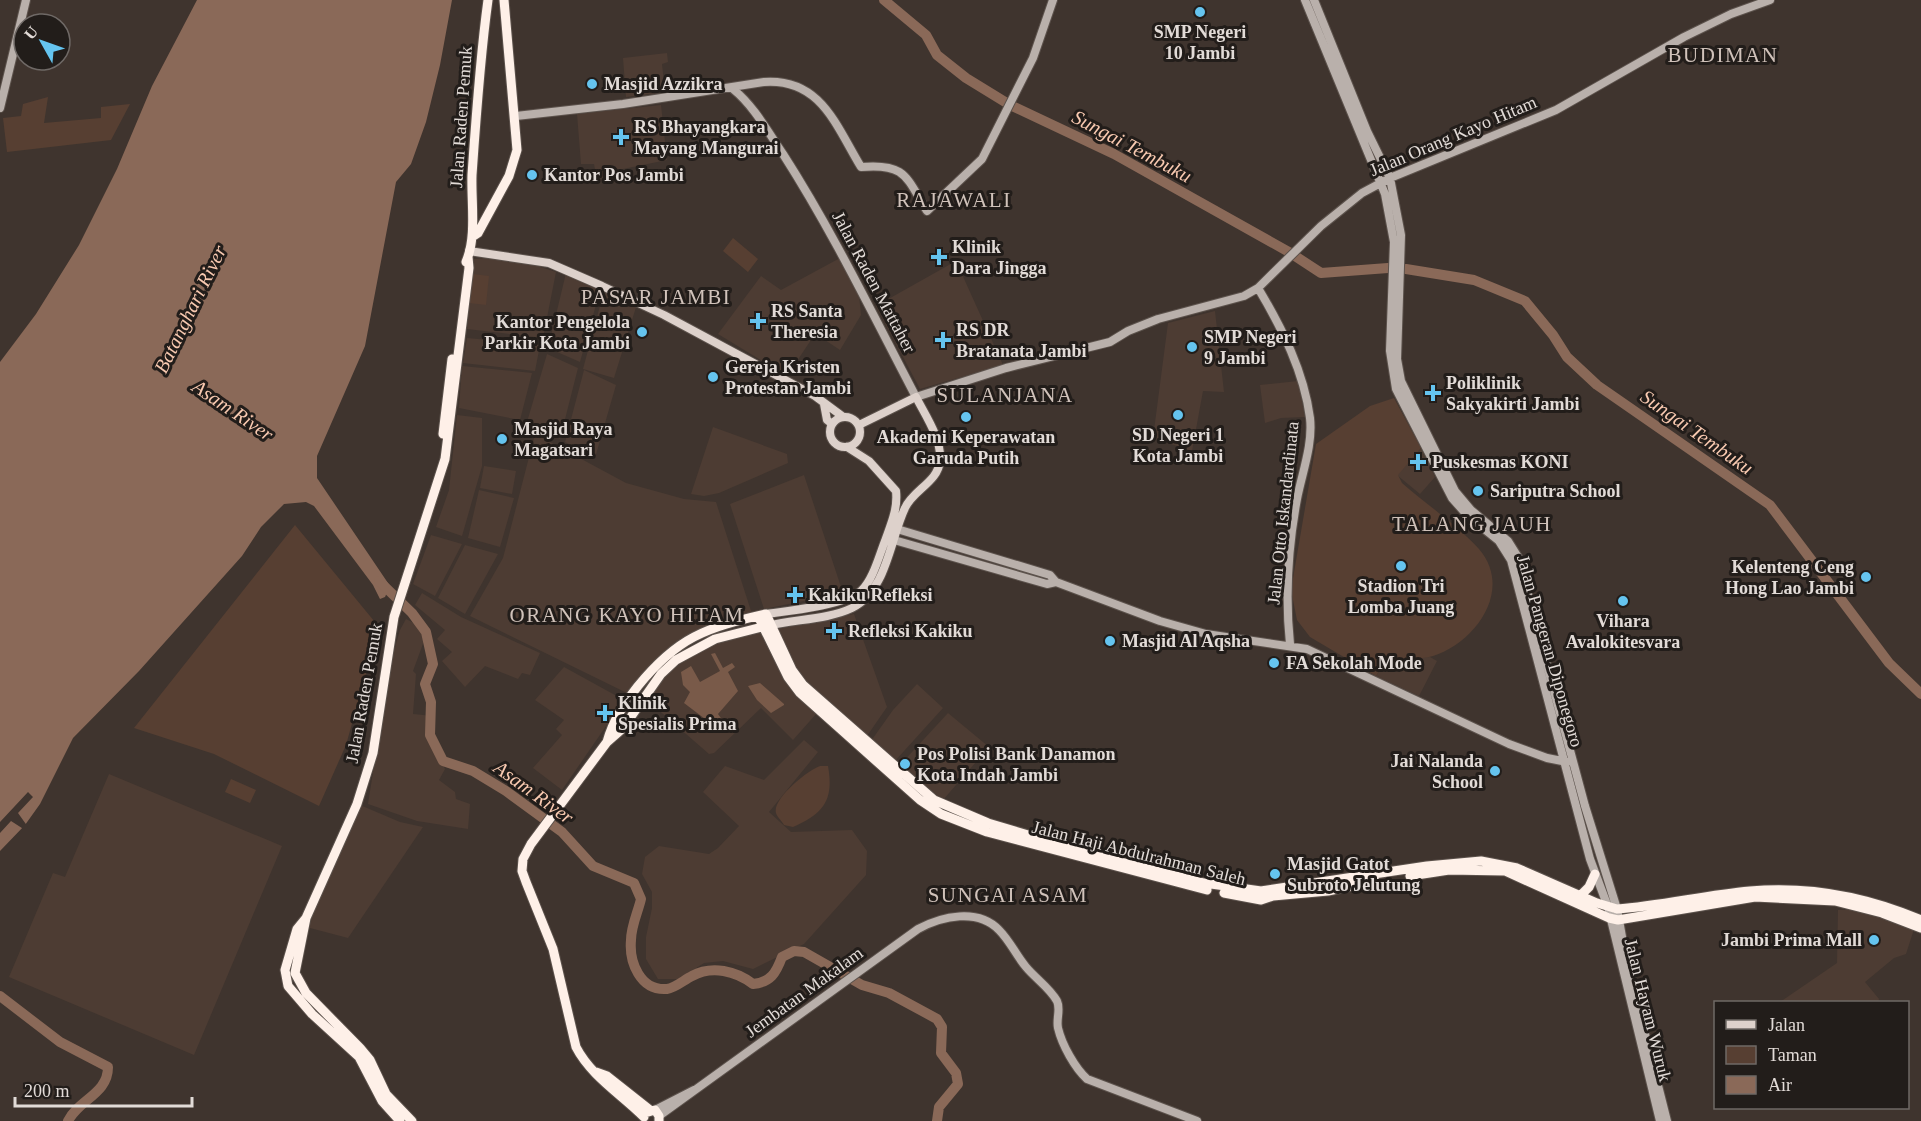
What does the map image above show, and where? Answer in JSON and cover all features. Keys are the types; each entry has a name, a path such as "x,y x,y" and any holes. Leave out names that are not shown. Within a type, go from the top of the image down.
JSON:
{"highway":[{"name":"Jalan Raden Pemuk","path":"412,1121 386,1094 360,1048 306,993 295,976 306,918 357,804 373,753 394,617 441,470 463,268 472,237 472,174 488,0"},
{"path":"472,237 478,233 513,167 517,150 516,117 504,0"},
{"path":"608,742 618,713 667,652 710,628 762,615 766,626 715,639 676,660 661,674 622,728 608,742 560,804 523,860 522,871 553,949 576,1047 602,1082 654,1117"},
{"name":"Jalan Haji Abdulrahman Saleh","path":"766,626 792,670 824,705 934,800 988,823 1109,859 1204,883 1246,890 1261,891 1427,866 1481,861 1517,868 1612,908"},
{"name":"Jalan Haji Abdulrahman Saleh","path":"766,626 788,677 821,713 932,808 987,832 1204,889 1262,900 1273,896 1328,891 1427,873 1494,869 1516,874 1614,919"},
{"path":"1580,896 1589,887 1595,874"},
{"path":"1612,908 1751,891 1797,895 1883,910 1921,921"},
{"path":"1614,919 1738,899 1797,895"},
{"path":"1883,910 1921,928"},
{"name":"Jalan Raden Pemuk","path":"306,918 297,929 285,970 288,986 312,1014 358,1057 382,1101 400,1121"}],"main road":[{"path":"0,108 11,71 14,46 26,0"},
{"path":"516,117 781,81 807,90 820,102 861,167 887,166 896,169 915,189 927,211 981,159 1033,58 1053,0"},
{"path":"1305,0 1344,85"},
{"path":"1314,0 1338,72"},
{"name":"Jalan Orang Kayo Hitam","path":"860,425 916,397 1006,368 1110,342 1128,331 1158,319 1230,301 1258,288 1362,193 1390,178 1556,111 1684,37 1731,14 1770,0"},
{"name":"Jalan Pangeran Diponegoro","path":"1344,85 1390,178 1401,236 1399,369 1407,394 1435,457"},
{"name":"Jalan Pangeran Diponegoro","path":"1344,85 1382,183 1394,242 1390,351 1392,376 1402,403 1462,501 1508,541 1518,557 1595,874 1612,908"},
{"name":"Jalan Raden Mattaher","path":"733,89 764,125 812,201 871,306 935,436 940,464 930,480 907,504 874,587 866,598 852,608 766,626"},
{"path":"468,254 549,263 664,315 815,396 842,416 849,417 860,425 859,439 847,447"},
{"name":"Jalan Otto Iskandardinata","path":"1258,288 1292,351 1310,419 1310,436 1294,518 1286,591 1290,644"},
{"path":"824,404 827,420 832,424"},
{"path":"762,615 808,608 859,593 868,582 879,555 897,500 896,491 869,461 847,447 835,443 831,438 832,424 842,416"},
{"path":"897,500 907,504"},
{"path":"897,529 1050,575 1056,582 1160,621 1206,634 1290,644 1307,649 1521,749 1567,762"},
{"path":"894,540 1047,584 1056,582"},
{"path":"971,562 974,552"},
{"name":"Jalan Pangeran Diponegoro","path":"1540,654 1612,908"},
{"path":"1612,908 1614,919"},
{"name":"Jembatan Makalam","path":"654,1117 905,938 933,921 962,916 989,922 998,928 1025,967 1055,998 1059,1007 1060,1032 1081,1073 1101,1087 1197,1121"},
{"name":"Jalan Hayam Wuruk","path":"1614,919 1660,1121"},
{"name":"Jalan Hayam Wuruk","path":"1614,919 1667,1121"}],"shaded area":[{"name":"RS Bhayangkara Mayang Mangurai","path":"667,53 668,62 662,64 665,92 626,97 623,58"},
{"name":"RS Bhayangkara Mayang Mangurai","path":"661,105 667,160 618,170 597,180 594,164 581,164 577,114"},
{"path":"840,258 859,295 861,315 840,350 825,340 813,337 787,376 718,334 761,276 781,290"},
{"path":"474,259 522,261 556,272 543,338 467,329"},
{"name":"RS DR Bratanata Jambi","path":"956,261 1003,365 920,389 876,306"},
{"path":"566,273 601,287 580,362 548,348"},
{"path":"604,291 637,304 614,378 583,369"},
{"name":"SMP Negeri 9 Jambi","path":"1215,311 1224,392 1203,391 1192,451 1153,438 1168,323"},
{"path":"467,338 540,345 535,371 463,363"},
{"path":"547,354 578,368 560,439 527,422"},
{"path":"462,366 532,373 520,420 459,408"},
{"path":"584,370 616,385 595,458 565,442"},
{"path":"1298,381 1305,417 1281,418 1265,423 1260,385"},
{"path":"457,415 482,418 482,466 462,536 436,527 449,490"},
{"path":"713,427 787,454 788,463 719,493 704,496 691,494"},
{"path":"535,434 626,483 684,499 716,502 752,614 688,639 633,696 470,616 503,558"},
{"name":"Puskesmas KONI","path":"1421,448 1435,477 1420,494 1397,475"},
{"path":"484,466 516,471 512,494 480,488"},
{"path":"804,475 843,593 764,609 730,504"},
{"path":"479,490 514,498 500,547 468,538"},
{"path":"431,535 462,544 435,596 413,584"},
{"path":"465,545 498,554 465,614 438,598"},
{"path":"422,593 461,617 540,653 530,675 522,673 518,679 485,666 465,687 442,661 452,652 437,639 445,630 415,605"},
{"path":"854,614 887,707 867,736 806,683 795,669 778,629"},
{"path":"406,619 428,630 413,671 416,674 413,714 433,716 431,738 445,769 439,780 455,792 456,799 470,804 468,829 417,821 368,804 390,665 400,630"},
{"path":"758,624 785,678 817,713 793,740 761,708 714,753 709,754 647,700 672,668 694,651"},
{"path":"715,653 723,668 732,663 735,667 728,672 738,691 718,714 723,721 717,728 684,703 690,692 683,685 681,672 691,666 700,682 720,671 711,654"},
{"path":"1430,657 1437,661 1419,696 1376,676 1387,658"},
{"path":"564,667 624,700 562,790 533,768 562,735 556,729 564,720 535,700"},
{"path":"760,683 784,705 771,713 757,700 748,686"},
{"path":"917,684 943,708 895,761 871,741 893,710"},
{"path":"948,713 989,747 943,800 900,765"},
{"path":"804,740 818,752 769,812 791,832 852,830 867,851 866,875 804,944 753,969 723,961 704,963 679,979 658,979 646,959 646,937 652,908 652,892 642,874 645,857 659,846 709,854 718,848 739,826 703,792 725,766 764,780"},
{"path":"109,774 282,846 194,1055 9,977 53,873 65,877"},
{"path":"360,805 400,822 423,827 348,938 310,928 310,917"},
{"name":"Jambi Prima Mall","path":"1848,905 1915,926 1906,954 1894,958 1865,982 1878,1001 1781,1001 1837,963 1838,910 1847,910"}],"green space":[{"path":"48,97 44,123 101,118 101,107 130,104 111,140 7,152 3,118 21,116 23,104"},
{"path":"733,238 758,259 748,272 723,251"},
{"path":"473,274 489,276 486,305 469,303"},
{"name":"Stadion Tri Lomba Juang","path":"1394,398 1421,448 1398,475 1402,483 1479,549 1489,565 1492,581 1491,597 1485,613 1463,640 1433,656 1387,658 1376,676 1310,637 1297,620 1291,590 1316,444 1370,406"},
{"path":"295,525 379,627 346,745 319,806 214,754 134,728"},
{"path":"820,766 828,766 829,788 824,804 819,811 804,822 793,827 784,825 776,813 780,800 807,773"},
{"path":"231,779 256,790 250,803 225,792"}],"water":[{"name":"Batanghari River","path":"197,0 452,0 440,65 426,122 411,164 396,182 365,346 317,456 317,478 390,586 385,597 380,599 373,585 314,506 306,502 284,504 261,527 242,556 139,671 73,738 40,804 25,825 0,851 0,362 36,314 79,245 117,169 152,86"}],"pier":[{"path":"28,792 33,797 18,813 28,827 25,830 11,821 0,833 0,822"}],"waterway":[{"name":"Sungai Tembuku","path":"884,0 926,35 937,55 966,78 1010,105 1114,154 1289,252 1321,273 1388,268"},
{"name":"Sungai Tembuku","path":"1406,269 1474,280 1525,301 1553,335 1567,357 1597,385 1770,505 1889,663 1921,694"},
{"name":"Asam River","path":"379,581 412,613 426,632 433,664 425,684 431,702 430,735 443,761 473,771 506,791 562,832 593,866 634,883 641,899 632,930 631,949 634,966 643,980 650,985 667,989 692,976 716,970 732,973 753,984 759,983 772,976 782,957 794,951 804,952 862,985 889,993 937,1019 942,1027 941,1053 956,1073 958,1084 939,1107 937,1121"},
{"path":"0,996 60,1042 108,1067 103,1084 73,1113 68,1121"}],"place":[{"name":"SMP Negeri 10 Jambi","path":"1200,12"},
{"name":"Masjid Azzikra","path":"592,84"},
{"name":"RS Bhayangkara Mayang Mangurai","path":"621,137"},
{"name":"Kantor Pos Jambi","path":"532,175"},
{"name":"Klinik Dara Jingga","path":"939,257"},
{"name":"RS Santa Theresia","path":"758,321"},
{"name":"Kantor Pengelola Parkir Kota Jambi","path":"642,332"},
{"name":"RS DR Bratanata Jambi","path":"943,340"},
{"name":"SMP Negeri 9 Jambi","path":"1192,347"},
{"name":"Gereja Kristen Protestan Jambi","path":"713,377"},
{"name":"Poliklinik Sakyakirti Jambi","path":"1433,393"},
{"name":"SD Negeri 1 Kota Jambi","path":"1178,415"},
{"name":"Akademi Keperawatan Garuda Putih","path":"966,417"},
{"name":"Masjid Raya Magatsari","path":"502,439"},
{"name":"Puskesmas KONI","path":"1418,462"},
{"name":"Sariputra School","path":"1478,491"},
{"name":"Stadion Tri Lomba Juang","path":"1401,566"},
{"name":"Kelenteng Ceng Hong Lao Jambi","path":"1866,577"},
{"name":"Kakiku Refleksi","path":"795,595"},
{"name":"Vihara Avalokitesvara","path":"1623,601"},
{"name":"Refleksi Kakiku","path":"834,631"},
{"name":"Masjid Al Aqsha","path":"1110,641"},
{"name":"FA Sekolah Mode","path":"1274,663"},
{"name":"Klinik Spesialis Prima","path":"605,713"},
{"name":"Pos Polisi Bank Danamon Kota Indah Jambi","path":"905,764"},
{"name":"Jai Nalanda School","path":"1495,771"},
{"name":"Masjid Gatot Subroto Jelutung","path":"1275,874"},
{"name":"Jambi Prima Mall","path":"1874,940"}],"district":[{"name":"BUDIMAN","path":"1723,55"},
{"name":"RAJAWALI","path":"954,200"},
{"name":"PASAR JAMBI","path":"656,297"},
{"name":"SULANJANA","path":"1005,395"},
{"name":"TALANG JAUH","path":"1472,524"},
{"name":"ORANG KAYO HITAM","path":"627,615"},
{"name":"SUNGAI ASAM","path":"1008,895"}]}
